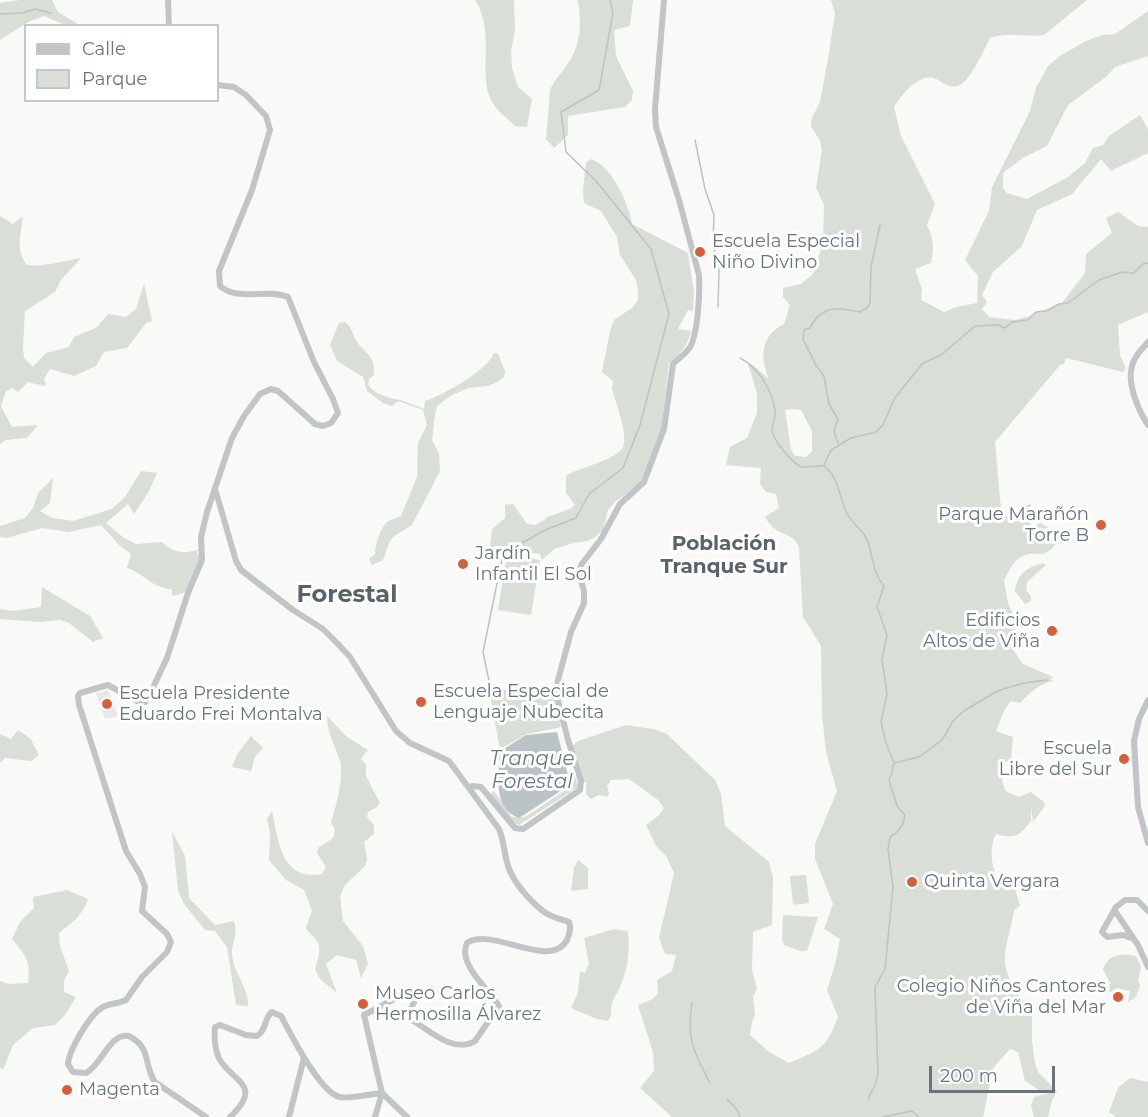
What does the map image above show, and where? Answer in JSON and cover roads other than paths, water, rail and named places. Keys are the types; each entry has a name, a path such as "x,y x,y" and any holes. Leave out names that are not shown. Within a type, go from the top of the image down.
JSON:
{"street":[{"path":"168,0 169,24"},
{"path":"469,787 481,787 519,830 580,790 581,781 556,693 571,632 584,603 584,591 579,574 581,565 602,539 620,504 644,482 664,429 673,364 686,353 692,344 699,294 699,275 655,121 664,0"},
{"path":"206,1117 155,1082 150,1074 143,1047 129,1036 119,1037 112,1042 96,1065 86,1073 73,1072 68,1064 70,1054 94,1014 107,1005 126,1000 142,977 169,949 170,937 142,911 145,887 126,851 78,705 78,696 80,693 108,685 139,702 145,702 150,696 167,658 188,592 202,560 201,537 207,512 216,492 232,438 260,394 271,389 278,391 310,421 319,425 331,423 338,413 311,355 288,297 279,294 236,293 225,291 220,286 219,271 252,190 270,130 266,116 238,89 219,85"},
{"path":"1148,342 1137,354 1131,366 1132,386 1148,425"},
{"path":"1138,405 1148,419"},
{"path":"216,492 236,561 241,570 293,610 323,629 350,657 396,731 410,743 449,761 499,829 504,841 509,868 525,892 543,911 554,918 569,922 568,938 556,950 546,951 489,939 475,939 468,943 465,951 466,962 499,1006 475,1041 470,1044 461,1046 452,1044 412,1020 410,1011 415,998 411,994 402,995 366,1013 363,1018 382,1093 375,1117"},
{"path":"1148,700 1139,719 1134,741 1138,807 1148,843"},
{"path":"1125,932 1110,937 1103,934 1120,903 1133,899 1141,903 1148,911"},
{"path":"1115,911 1125,932 1134,939 1148,967"},
{"path":"1110,918 1120,920"},
{"path":"230,1117 242,1100 245,1088 243,1082 219,1058 215,1027 220,1025 246,1035 257,1036 263,1032 269,1015 275,1012 281,1016 314,1073 335,1095 345,1097 382,1093"},
{"path":"289,1117 304,1058"},
{"path":"382,1093 407,1117"}],"water":[{"name":"Tranque Forestal","path":"557,732 570,783 519,818 510,813 501,798 498,780 499,752 526,735"}],"waterway":[{"path":"492,695 483,652 503,554 545,530 576,518 589,494 623,468 640,425 669,314 651,249 596,181 566,152 561,112 599,90 613,13 610,0"},
{"path":"0,14 22,13 35,9 51,13"},
{"path":"695,140 705,189 714,215 713,240"},
{"path":"838,443 834,431 838,419 829,404 824,376 803,339 804,330 810,328 819,315 825,312 837,309 860,312 868,307 871,267 880,225"},
{"path":"713,245 719,271 718,307"},
{"path":"824,465 831,450 851,438 876,432 883,425 894,399 922,364 941,355 975,326 998,325 1005,328 1012,322 1028,320 1036,312 1047,311 1059,304 1068,303 1099,280 1122,272 1134,273 1143,264 1148,263"},
{"path":"740,358 753,367 768,388 775,411 772,430 779,445 801,467 823,466"},
{"path":"824,466 836,481 848,516 866,538 875,571 884,586 877,607 887,635 882,659 887,694 881,722 894,763 889,780 897,806 905,815 900,828 890,837 888,849 893,887 885,969 875,987 878,1073 868,1099"},
{"path":"894,763 919,757 942,740 953,721 964,711 997,691 1024,683 1047,680"},
{"path":"692,1002 691,1036 710,1083"},
{"path":"727,1099 738,1111 740,1117"},
{"path":"883,1117 912,1111 919,1117"}],"place":[{"name":"Escuela Especial Niño Divino","path":"700,252"},
{"name":"Parque Marañón Torre B","path":"1101,525"},
{"name":"Jardín Infantil El Sol","path":"463,564"},
{"name":"Edificios Altos de Viña","path":"1052,631"},
{"name":"Escuela Especial de Lenguaje Nubecita","path":"421,702"},
{"name":"Escuela Presidente Eduardo Frei Montalva","path":"107,704"},
{"name":"Escuela Libre del Sur","path":"1124,759"},
{"name":"Quinta Vergara","path":"912,882"},
{"name":"Colegio Niños Cantores de Viña del Mar","path":"1118,997"},
{"name":"Museo Carlos Hermosilla Álvarez","path":"363,1004"},
{"name":"Magenta","path":"67,1090"}],"district":[{"name":"Población Tranque Sur","path":"724,556"},
{"name":"Forestal","path":"347,595"}]}
